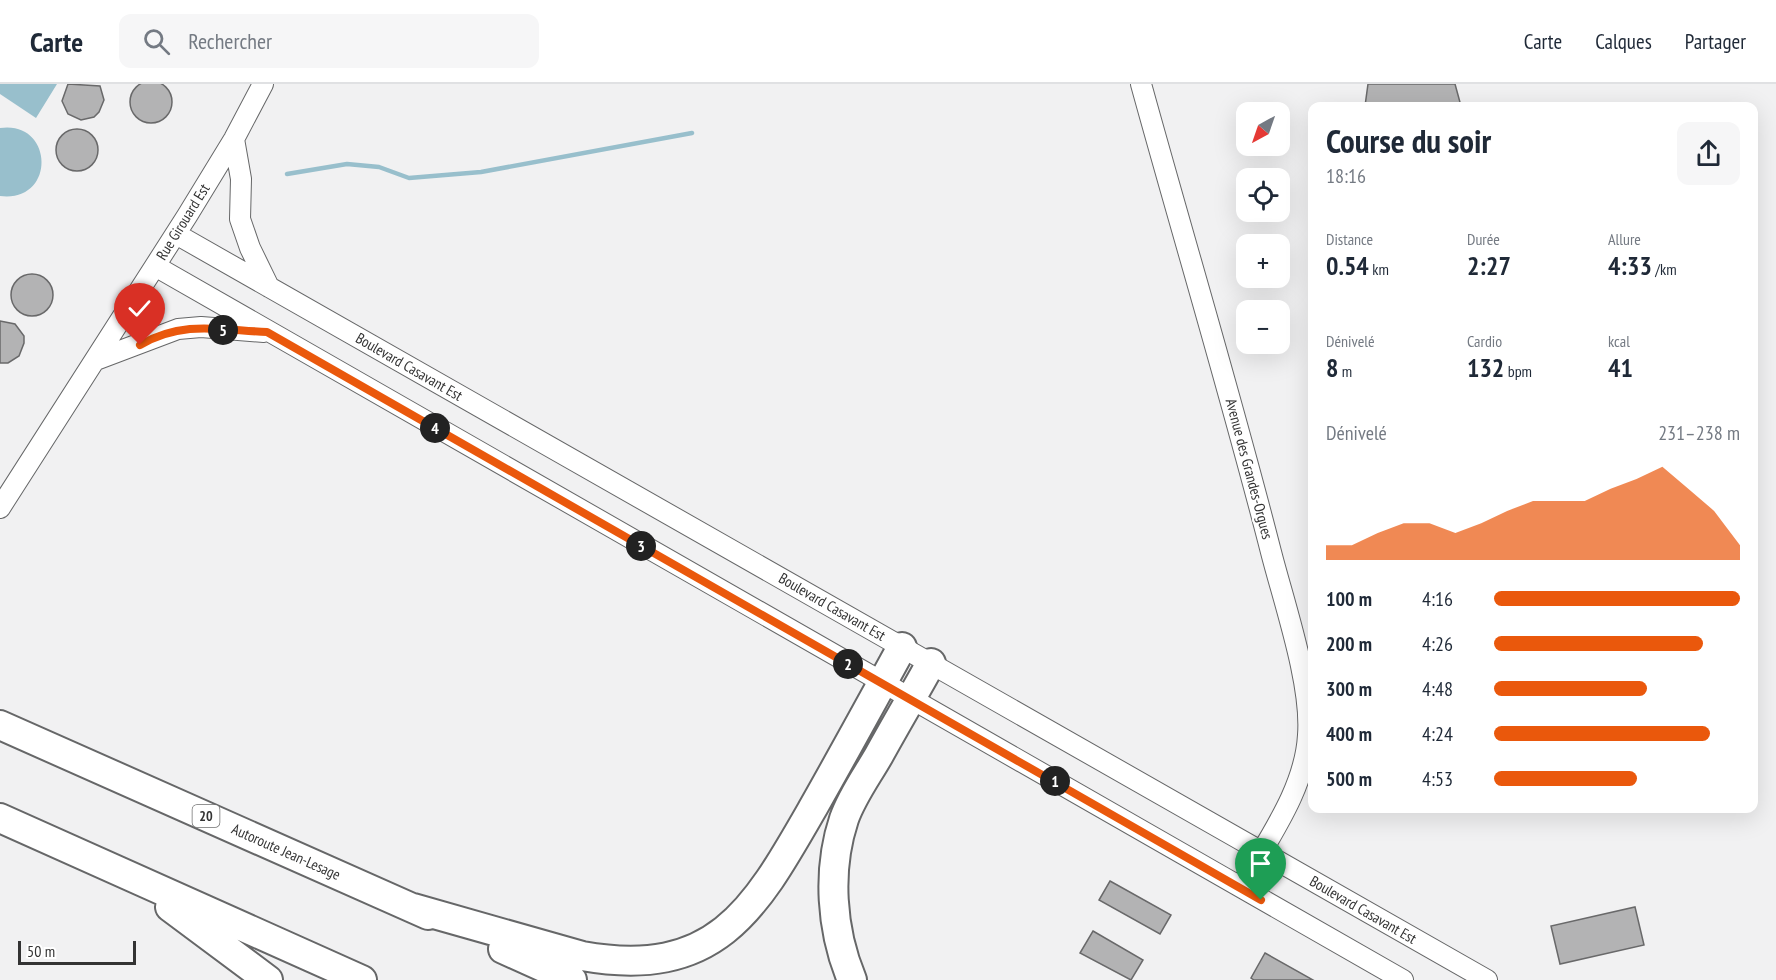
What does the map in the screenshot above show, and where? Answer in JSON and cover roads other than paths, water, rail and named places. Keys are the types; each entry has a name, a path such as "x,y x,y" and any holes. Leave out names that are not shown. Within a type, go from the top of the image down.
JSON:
{"highway":[{"path":"412,908 582,956 609,961 656,961 704,946 742,917 768,885 902,647"},
{"path":"852,980 836,923 834,879 844,819 853,798 931,663"},
{"name":"Autoroute Jean-Lesage","path":"0,725 572,980"},
{"path":"0,818 362,980"},
{"path":"130,877 268,980"}],"street":[{"name":"Rue Girouard Est","path":"0,508 176,234 234,139 263,84"},
{"name":"Avenue des Grandes-Orgues","path":"1141,84 1252,477 1297,651 1308,721"},
{"path":"234,139 241,179 240,219 250,248 270,287"},
{"name":"Boulevard Casavant Est","path":"176,234 1487,980"},
{"path":"155,266 1403,980"},
{"path":"96,360 183,328 267,332"},
{"name":"Avenue des Grandes-Orgues","path":"1241,887 1292,795 1301,773 1308,738"}],"water":[{"path":"0,84 57,84 36,118 0,94"},
{"path":"0,128 18,129 31,136 39,148 42,162 39,175 32,187 19,195 0,196"}],"waterway":[{"path":"287,174 347,164 379,167 409,178 481,172 692,133"}]}
